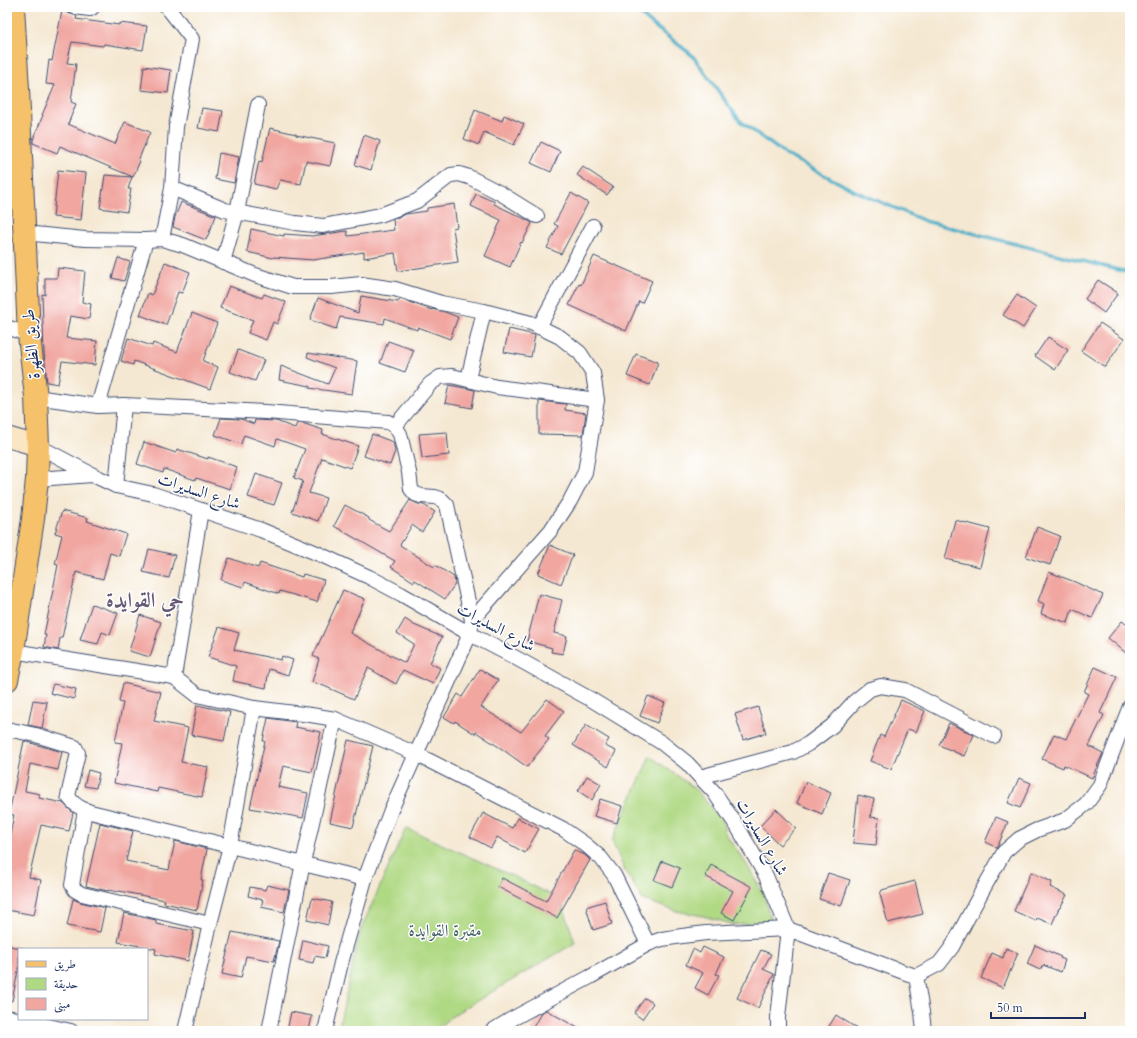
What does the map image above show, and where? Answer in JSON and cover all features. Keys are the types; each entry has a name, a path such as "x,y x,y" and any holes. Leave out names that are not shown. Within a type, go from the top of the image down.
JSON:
{"main road":[{"name":"طريق الظهرة","path":"7,680 13,651 14,596 33,519 37,479 38,446 36,397 29,335 24,233 14,163 12,7"},
{"path":"7,437 38,446"}],"street":[{"path":"74,7 93,7"},
{"path":"162,239 172,188 176,127 192,39 167,7"},
{"path":"223,262 237,212 258,105"},
{"path":"172,188 225,210 295,223 323,226 380,215 417,201 451,175 459,174 469,177 500,193 537,216"},
{"path":"539,327 593,226"},
{"path":"24,233 86,239 162,239 183,245 255,275 293,287 324,287 361,284 395,289 441,303 484,310 531,323 560,337 580,353 593,373 597,400 586,472 570,501 551,530 472,620"},
{"path":"98,406 146,240"},
{"path":"468,379 484,310"},
{"path":"7,327 29,335"},
{"path":"394,426 430,384 440,377 452,376 504,388 597,400"},
{"path":"36,397 98,406 124,405 266,412 388,422 394,426 400,434 409,472 411,489 415,494 436,497 447,505 472,620 470,634 391,810 365,879 341,962 325,1031"},
{"path":"116,486 124,405"},
{"name":"شارع السديرات","path":"38,446 116,486 153,494 261,530 342,564 401,594 470,634 585,696 662,743 688,763 714,792 737,826 766,876 788,929"},
{"name":"شارع السديرات","path":"37,479 93,475"},
{"path":"174,677 201,510"},
{"path":"13,651 174,677 197,695 254,708 311,714 335,719 416,754 563,829 586,845 601,858 614,875 648,944"},
{"path":"700,777 793,752 808,744 832,726 854,702 870,689 881,686 905,690 994,736"},
{"path":"492,1031 648,944 662,939 706,933 788,929 916,976 939,964 952,947 1004,852 1019,838 1065,820 1086,804 1100,785 1130,706"},
{"path":"185,1031 230,846 254,708"},
{"path":"269,1031 303,863 335,719"},
{"path":"7,729 36,735 75,747 78,753 68,796 72,802 80,808 365,879"},
{"path":"85,810 72,885 75,890 82,894 210,924"},
{"path":"778,1031 778,1017 788,929"},
{"path":"916,976 924,1031"},
{"path":"7,1017 18,1019"},
{"path":"21,1020 71,1031"}],"green space":[{"path":"650,756 693,787 722,819 725,833 747,865 764,895 771,921 735,925 703,916 676,911 643,900 625,871 612,841"},
{"name":"مقبرة القوايدة","path":"406,828 517,878 561,900 575,943 458,1012 433,1031 338,1031 360,931"}],"building":[{"path":"62,11 77,16 76,19 119,25 119,23 147,26 143,50 104,44 103,46 72,42 67,63 76,64 71,102 76,104 68,124 115,144 125,122 150,132 133,177 60,146 57,153 33,143 42,115 55,85 46,84 49,60 52,61"},
{"path":"144,66 171,70 168,93 141,90"},
{"path":"202,108 223,111 219,132 198,128"},
{"path":"475,110 502,121 504,115 524,124 514,145 484,132 479,145 464,139"},
{"path":"270,128 335,143 330,166 306,161 301,184 280,180 276,189 254,184 259,161 262,162"},
{"path":"364,135 380,141 371,170 355,165"},
{"path":"541,142 560,151 551,172 531,163"},
{"path":"219,153 239,157 234,183 215,179"},
{"path":"583,167 613,187 607,195 577,175"},
{"path":"58,170 86,173 81,220 53,217"},
{"path":"105,175 132,177 128,189 131,189 127,212 100,208"},
{"path":"571,193 588,203 561,254 547,248 558,226 554,224"},
{"path":"476,194 495,202 494,204 532,223 522,243 521,242 510,267 485,256 501,220 471,206"},
{"path":"181,202 216,216 206,240 173,227"},
{"path":"454,204 457,227 453,228 458,262 398,271 395,253 364,258 364,252 313,260 273,258 247,252 251,229 284,236 284,234 312,236 347,231 348,236 394,230 393,219 406,214 427,211 427,208"},
{"path":"594,256 652,281 642,303 639,301 626,331 569,305 579,284 581,285"},
{"path":"118,258 130,262 124,281 112,278"},
{"path":"165,262 190,272 182,293 178,292 166,325 140,315 148,293 152,295"},
{"path":"58,268 85,271 82,302 91,304 89,319 70,316 66,338 97,341 95,365 62,361 58,384 47,382 44,352 42,294 45,295 45,278 57,278"},
{"path":"1098,280 1118,293 1104,313 1085,299"},
{"path":"229,286 262,298 264,294 286,302 277,324 273,322 266,340 248,333 253,320 220,308"},
{"path":"1017,295 1036,308 1023,328 1003,315"},
{"path":"361,296 398,302 400,299 458,317 450,339 418,327 417,330 385,318 384,324 340,317 336,329 310,320 318,298 358,313"},
{"path":"192,313 217,323 203,361 218,367 210,389 134,361 133,365 121,361 128,338 152,346 153,343 177,352"},
{"path":"1100,323 1124,339 1105,367 1081,351"},
{"path":"509,329 535,335 531,357 504,352"},
{"path":"1048,337 1068,350 1055,370 1035,356"},
{"path":"388,341 414,350 405,372 380,363"},
{"path":"238,350 264,360 255,381 230,372"},
{"path":"308,353 357,361 352,394 309,388 310,386 279,380 281,366 328,384 335,368 307,357"},
{"path":"636,354 658,362 650,385 627,376"},
{"path":"449,385 475,390 472,408 445,403"},
{"path":"539,401 566,404 565,410 586,413 583,435 539,434"},
{"path":"221,418 241,419 254,424 255,420 276,421 295,428 297,423 305,424 323,430 322,434 358,446 350,468 322,458 309,493 326,498 318,521 292,512 303,481 294,478 305,449 277,439 275,446 244,435 241,444 215,435"},
{"path":"447,432 449,455 422,458 419,434"},
{"path":"372,434 393,442 395,451 390,465 364,456"},
{"path":"144,442 176,453 177,449 208,459 208,457 237,467 230,489 196,478 195,480 164,469 163,473 137,464"},
{"path":"256,474 282,483 274,505 248,497"},
{"path":"410,500 424,505 435,512 422,532 412,525 400,545 434,567 435,565 454,577 455,584 445,599 391,567 395,561 334,526 345,505 389,531"},
{"path":"62,511 88,518 87,521 126,534 119,556 110,553 103,579 76,572 58,650 44,647 46,635 44,635 58,565 55,564 62,535 55,533"},
{"path":"955,520 990,529 980,567 945,559"},
{"path":"1037,527 1060,536 1050,565 1026,557"},
{"path":"550,545 573,555 561,584 538,574"},
{"path":"149,549 175,555 169,578 143,572"},
{"path":"229,558 258,568 260,563 302,577 303,574 324,580 317,602 280,591 279,594 245,582 243,587 221,580"},
{"path":"1049,572 1103,595 1092,618 1072,609 1068,623 1041,614 1044,604 1038,601"},
{"path":"343,590 365,599 350,633 405,663 414,644 397,633 405,619 414,625 442,637 430,663 440,668 433,684 403,670 396,684 368,668 354,699 312,682 319,659 313,656"},
{"path":"539,594 562,600 554,633 567,636 563,654 551,652 552,648 527,641"},
{"path":"92,604 118,613 110,635 102,632 98,644 80,640"},
{"path":"140,615 161,622 150,657 129,651"},
{"path":"1122,621 1130,627 1130,647 1126,653 1108,638"},
{"path":"219,627 239,633 234,650 281,660 282,656 293,660 288,675 269,669 266,688 233,681 236,666 208,657"},
{"path":"1095,667 1117,677 1100,713 1104,715 1089,746 1103,753 1092,778 1064,765 1063,768 1042,759 1054,734 1066,739 1088,694 1084,692"},
{"path":"480,669 498,680 481,707 521,732 547,699 564,711 545,736 549,739 527,767 476,732 475,734 455,721 454,723 444,717 458,694 462,697"},
{"path":"123,683 161,692 154,721 188,728 181,762 208,767 202,797 158,788 157,792 114,783 122,743 115,742 123,703 119,702"},
{"path":"53,684 76,689 74,699 50,693"},
{"path":"648,696 665,703 657,723 640,716"},
{"path":"33,700 47,702 42,728 28,725"},
{"path":"901,700 925,711 916,732 908,729 891,769 870,761 880,735 884,737"},
{"path":"197,705 230,712 224,741 191,735"},
{"path":"758,707 766,733 743,740 735,714"},
{"path":"268,718 296,722 295,727 321,732 312,772 283,766 278,787 308,793 303,818 250,808 265,741 263,741"},
{"path":"949,723 974,735 964,756 939,745"},
{"path":"586,725 609,739 605,746 616,751 608,767 573,745"},
{"path":"348,740 373,746 353,827 330,822"},
{"path":"24,741 62,752 58,770 30,764 25,791 40,794 39,798 63,803 73,813 69,831 41,825 29,877 41,880 34,915 7,910 7,849 14,815 9,814"},
{"path":"88,770 99,773 96,788 84,786"},
{"path":"587,776 601,784 592,800 578,791"},
{"path":"1019,778 1031,783 1020,808 1008,803"},
{"path":"806,782 831,793 822,814 797,803"},
{"path":"858,795 874,799 870,817 879,818 876,845 853,843"},
{"path":"600,799 622,806 617,823 594,816"},
{"path":"776,809 796,828 780,845 760,826"},
{"path":"483,813 512,828 518,818 539,829 525,853 497,837 491,848 470,837"},
{"path":"996,817 1008,822 997,848 985,842"},
{"path":"100,823 133,831 126,861 169,870 175,841 207,849 197,910 164,903 165,900 86,886"},
{"path":"574,850 585,855 590,860 557,918 498,887 502,878 546,901"},
{"path":"662,861 680,868 672,887 654,880"},
{"path":"711,865 752,887 734,920 721,913 733,891 705,876"},
{"path":"1031,872 1052,882 1050,887 1067,895 1052,924 1037,918 1036,921 1014,911"},
{"path":"828,873 850,880 841,906 819,899"},
{"path":"915,881 923,914 888,923 880,894 882,890"},
{"path":"267,885 289,890 284,912 261,907 263,900 248,896 250,887 265,890"},
{"path":"312,898 332,902 328,925 307,920"},
{"path":"73,899 105,908 100,932 67,926"},
{"path":"605,901 612,924 593,930 586,907"},
{"path":"124,913 156,920 156,924 194,931 188,961 155,954 156,949 118,942"},
{"path":"232,932 279,941 274,961 246,956 241,978 222,974"},
{"path":"303,940 328,946 325,958 315,956 313,963 299,960"},
{"path":"7,945 19,948 18,971 12,1001 7,1000"},
{"path":"1035,945 1065,960 1061,972 1043,965 1040,970 1027,964"},
{"path":"703,947 724,957 716,974 719,975 708,995 695,988 703,973 686,965 693,949 700,953"},
{"path":"1006,948 1018,953 1003,988 981,978 992,953 1003,958"},
{"path":"761,950 771,954 763,969 774,974 758,1008 737,998"},
{"path":"645,998 653,1003 642,1019 634,1013"},
{"path":"546,1010 583,1031 531,1031 541,1013"},
{"path":"291,1012 312,1016 309,1031 287,1031"},
{"path":"836,1015 861,1031 826,1031"}],"waterway":[{"path":"632,7 692,55 740,121 786,155 855,191 925,221 1130,273"}],"district":[{"name":"حي القوايدة","path":"145,600"}]}
